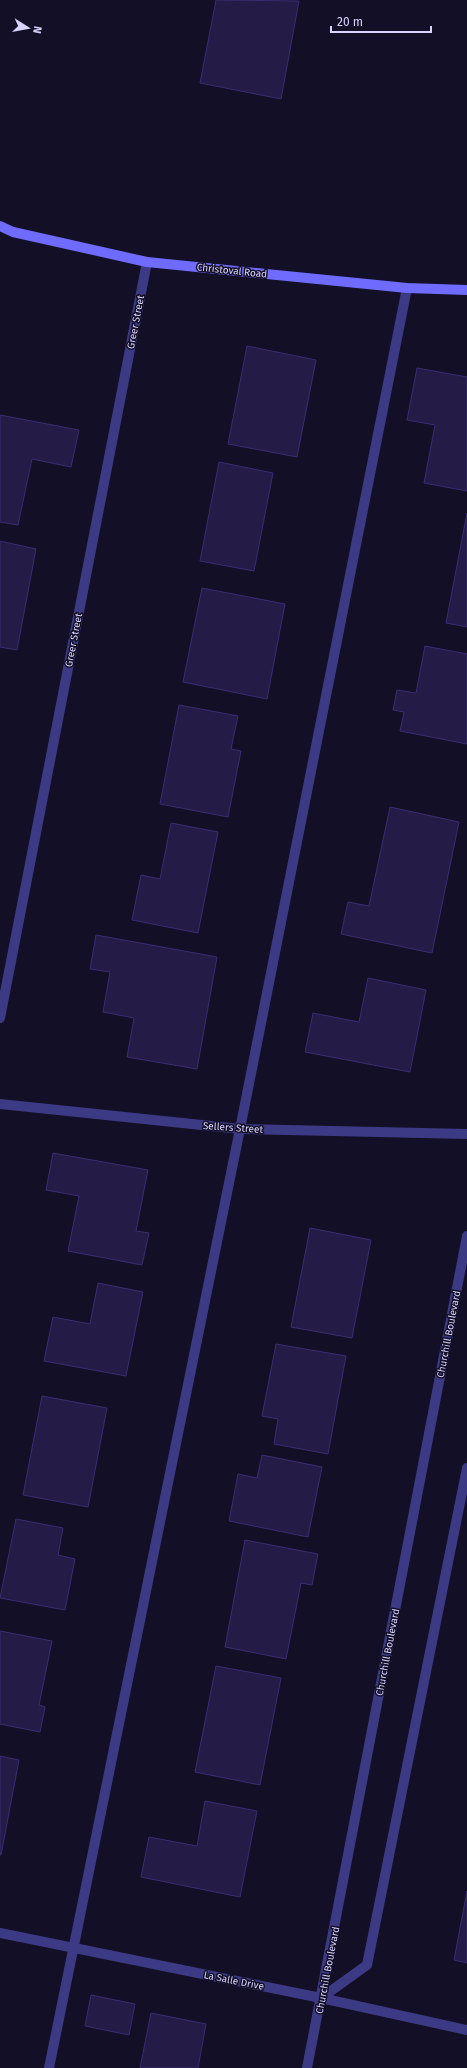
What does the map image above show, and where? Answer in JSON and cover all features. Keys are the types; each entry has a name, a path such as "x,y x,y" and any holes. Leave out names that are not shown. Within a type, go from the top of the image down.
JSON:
{"street":[{"name":"Christoval Road","path":"0,226 13,232 147,262 407,288 467,290"},
{"name":"Greer Street","path":"0,1018 147,262"},
{"path":"49,2068 240,1129 407,288"},
{"name":"Sellers Street","path":"0,1104 240,1129 467,1134"},
{"name":"Churchill Boulevard","path":"307,2068 467,1236"},
{"path":"321,1998 367,1965 467,1468"},
{"name":"La Salle Drive","path":"0,1933 321,1998 467,2030"}],"building":[{"path":"216,0 299,1 281,99 200,83"},
{"path":"247,346 316,360 297,457 228,444"},
{"path":"417,368 467,377 467,491 424,483 435,425 407,420"},
{"path":"0,415 79,430 71,467 32,459 18,525 0,522"},
{"path":"219,462 273,473 254,571 200,561"},
{"path":"467,513 467,627 446,623"},
{"path":"0,541 36,549 17,650 0,647"},
{"path":"202,588 285,604 267,699 183,682"},
{"path":"425,646 467,654 467,744 400,731 404,712 393,710 397,690 416,693"},
{"path":"179,705 238,716 231,749 241,751 228,817 160,804"},
{"path":"390,807 459,822 432,953 341,934 348,902 369,906"},
{"path":"171,823 218,832 198,933 132,920 141,875 160,879"},
{"path":"96,935 217,957 197,1069 127,1057 134,1018 103,1012 110,972 90,969"},
{"path":"368,978 426,990 410,1072 305,1052 313,1013 359,1022"},
{"path":"53,1153 148,1170 136,1231 149,1233 142,1265 68,1251 79,1196 46,1190"},
{"path":"310,1228 371,1240 352,1338 291,1327"},
{"path":"98,1283 143,1292 126,1376 44,1361 53,1317 90,1324"},
{"path":"276,1344 346,1356 328,1454 274,1444 278,1419 262,1416"},
{"path":"42,1396 107,1408 88,1507 23,1495"},
{"path":"262,1455 322,1467 308,1537 229,1521 238,1474 257,1478"},
{"path":"16,1519 63,1528 58,1555 75,1559 65,1610 0,1598"},
{"path":"245,1540 318,1554 312,1585 301,1583 286,1659 225,1647"},
{"path":"0,1631 52,1641 39,1705 45,1707 40,1732 0,1724"},
{"path":"216,1666 281,1678 260,1785 195,1772"},
{"path":"0,1756 19,1760 1,1855 0,1855"},
{"path":"205,1801 257,1811 240,1897 141,1877 149,1837 197,1846"},
{"path":"467,1891 467,1963 454,1960"},
{"path":"91,1995 135,2004 129,2035 85,2026"},
{"path":"151,2013 206,2024 198,2068 140,2068"}]}
